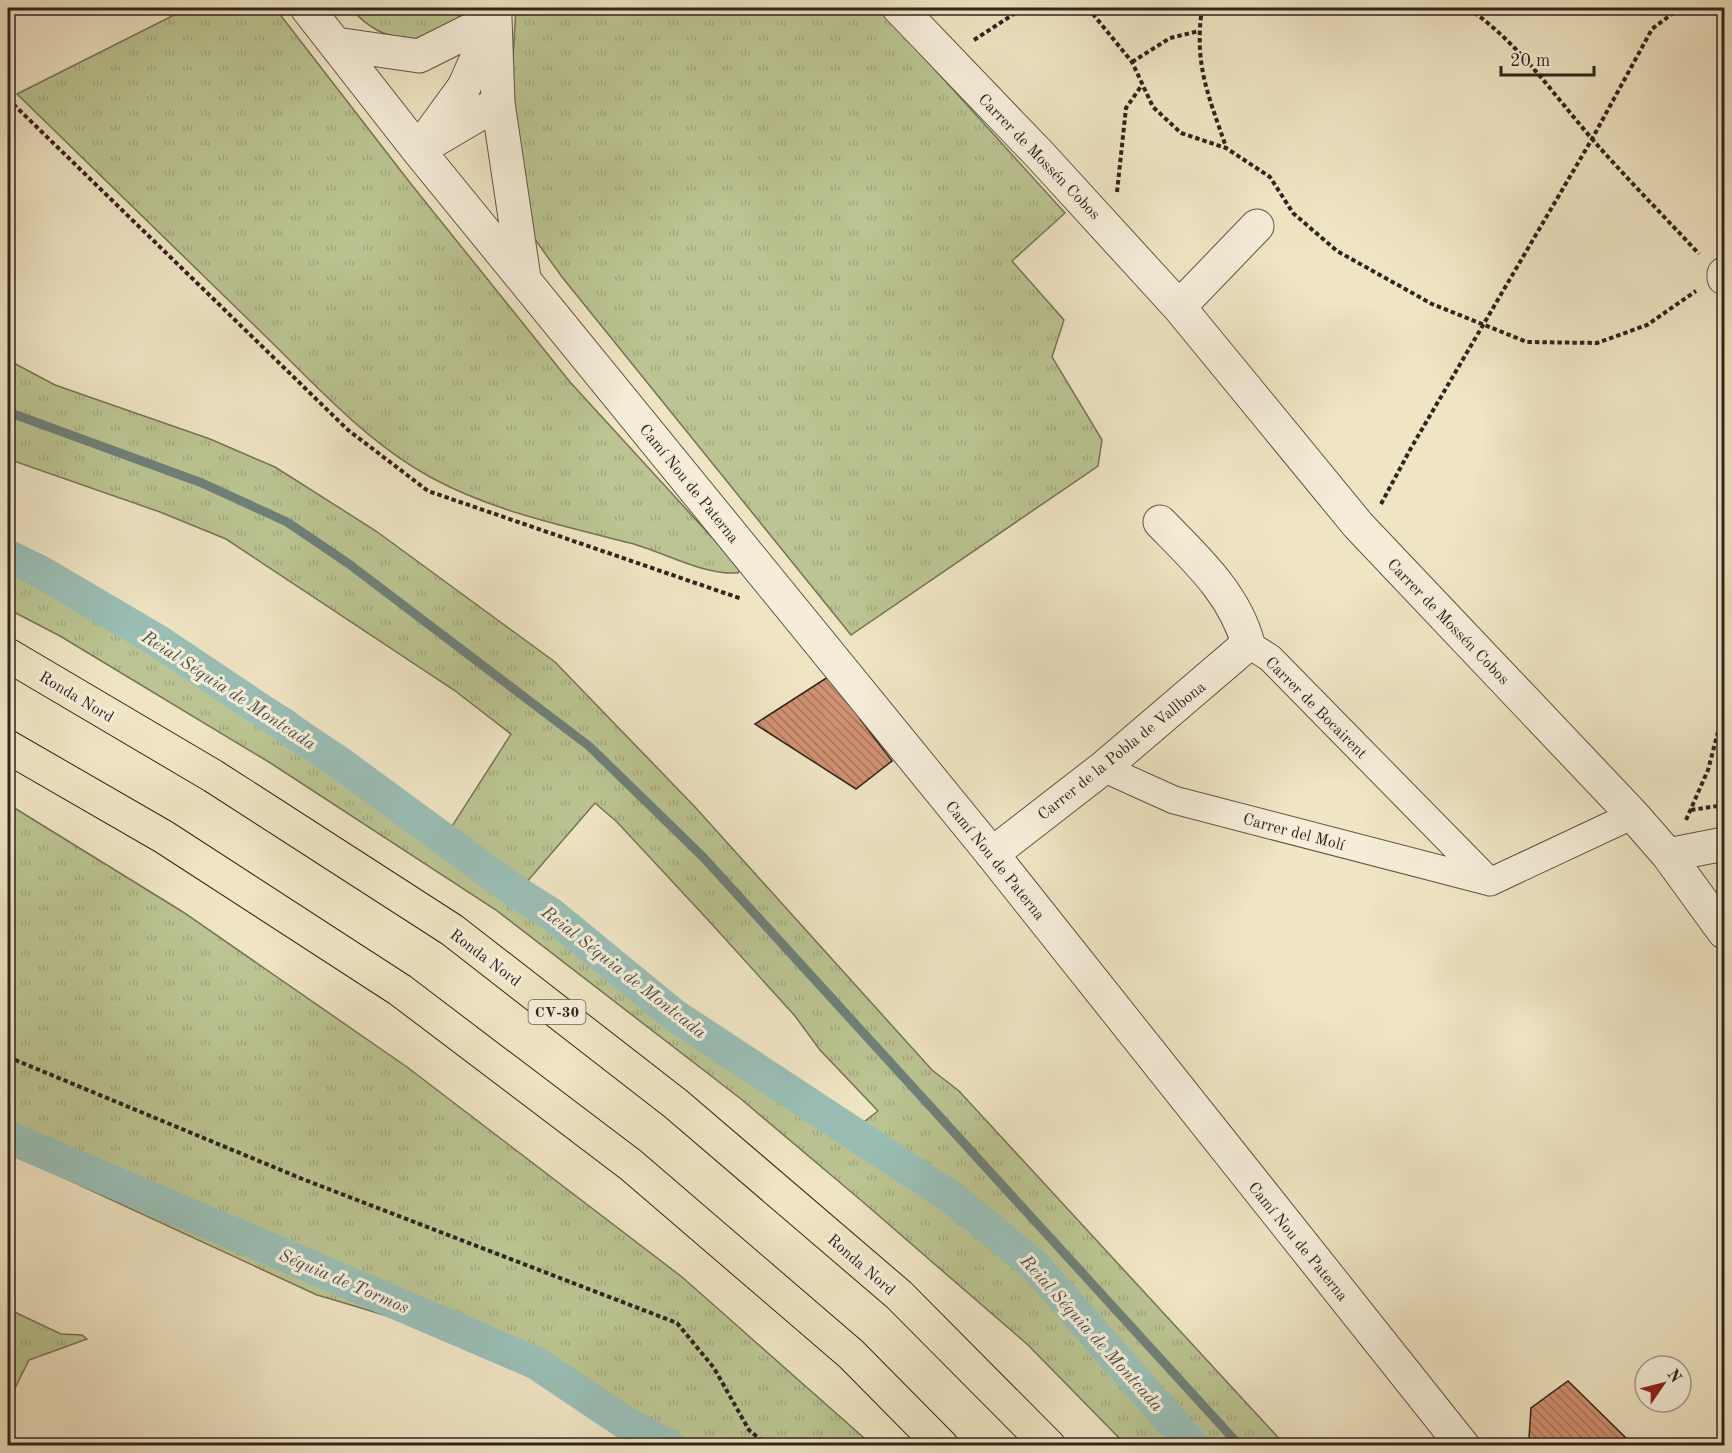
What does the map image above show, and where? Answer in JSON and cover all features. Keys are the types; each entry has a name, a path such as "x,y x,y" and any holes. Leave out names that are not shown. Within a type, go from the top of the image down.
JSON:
{"highway":[{"name":"Ronda Nord","path":"8,655 213,776 452,930 676,1104 872,1272 898,1295 1049,1446"},
{"path":"8,747 164,837 400,990 631,1165 851,1354 942,1446"}],"street":[{"name":"Camí Nou de Paterna","path":"307,8 418,150 992,854 1463,1446"},
{"name":"Carrer de Mossén Cobos","path":"899,8 1105,225 1179,307 1366,533 1633,814 1668,855 1725,932"},
{"path":"336,45 419,56 495,13"},
{"path":"495,13 498,103 525,280"},
{"path":"418,150 464,87 495,13"},
{"path":"418,150 498,103"},
{"path":"1179,307 1257,226"},
{"path":"1160,522 1216,580 1245,631 1248,644"},
{"name":"Carrer de la Pobla de Vallbona","path":"992,854 1103,768 1248,644"},
{"name":"Carrer de Bocairent","path":"1248,644 1270,658 1490,882"},
{"name":"Carrer del Molí","path":"1103,768 1174,800 1490,882"},
{"path":"1490,882 1633,814"},
{"path":"1668,855 1725,844"}],"path":[{"path":"946,59 1021,8"},
{"path":"1088,8 1132,62 1153,107 1181,134 1226,148 1270,177 1293,213 1337,251 1432,303 1527,342 1597,343 1647,325 1695,291 1719,279 1710,266 1593,139 1530,61 1490,22 1468,8"},
{"path":"1202,8 1198,43 1203,77 1226,148"},
{"path":"1219,8 1253,8"},
{"path":"1366,533 1411,448 1593,139 1652,29 1680,8"},
{"path":"1132,62 1170,38 1199,31"},
{"path":"1105,225 1114,214 1126,108 1142,84"},
{"path":"8,99 348,430 428,491 745,600 774,586"},
{"path":"1725,709 1708,770 1690,810 1725,804"},
{"path":"8,1057 305,1180 677,1323 714,1368 749,1430 768,1446"}],"green space":[{"path":"188,8 275,8 411,184 570,382 740,568 738,573 724,573 697,567 630,543 504,509 455,490 407,463 384,447 340,409 17,94"},
{"path":"351,8 467,8 454,22 440,31 425,37 409,39 394,37 378,31"},
{"path":"516,8 879,8 1065,213 1012,261 1064,320 1052,357 1102,440 1098,466 851,635 562,277 529,231 508,138"},
{"path":"8,360 55,385 210,439 275,467 376,531 555,662 695,807 932,1070 959,1091 1285,1445 1126,1445 1028,1345 863,1202 741,1099 496,910 272,764 60,636 8,609 8,547 100,592 293,712 449,831 511,734 454,690 226,539 160,512 8,459","holes":["595,803 617,822 795,1016 820,1050 878,1111 861,1124 782,1074 652,986 558,908 524,885"]},
{"path":"8,804 183,912 407,1067 682,1277 872,1445 622,1445 627,1436 550,1386 502,1360 434,1332 317,1295 8,1152"},
{"path":"8,1309 61,1334 82,1335 87,1339 29,1360 8,1402"}],"building":[{"path":"831,675 863,717 860,719 892,761 856,789 755,724"},
{"path":"1568,1381 1628,1440 1621,1446 1535,1446 1529,1438 1531,1408"}],"waterway":[{"path":"8,412 202,483 287,522 349,564 589,746 703,857 1240,1446"},
{"name":"Reial Séquia de Montcada","path":"8,556 39,571 158,641 340,763 516,892 551,914 674,1015 955,1200 1035,1266 1193,1446"},
{"name":"Séquia de Tormos","path":"8,1137 536,1363 624,1422 669,1446"}]}
